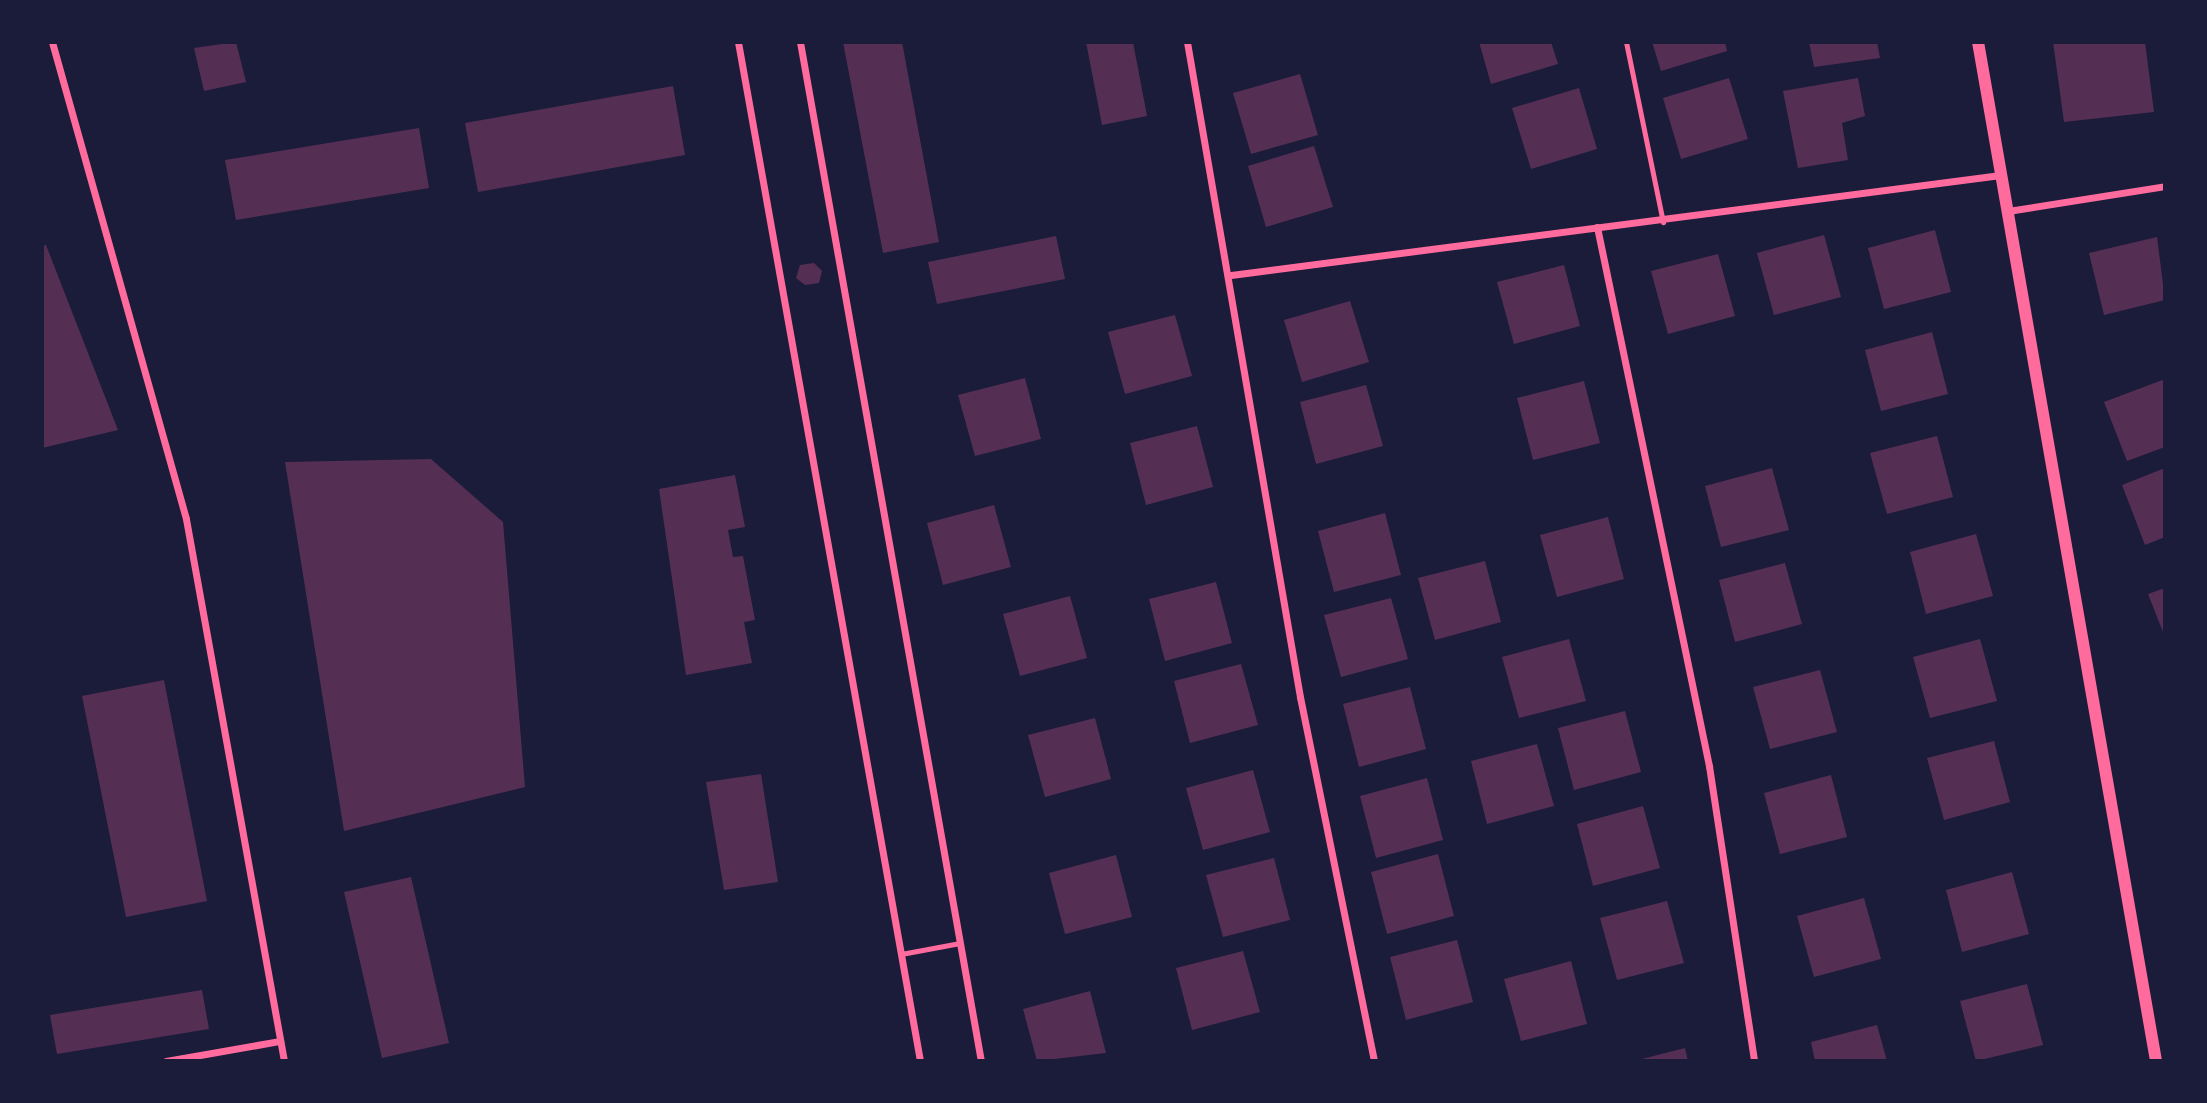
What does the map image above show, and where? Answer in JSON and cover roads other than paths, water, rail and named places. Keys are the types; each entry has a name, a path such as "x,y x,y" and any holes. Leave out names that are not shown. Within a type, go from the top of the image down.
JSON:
{"street":[{"path":"52,42 187,519 284,1061"},
{"path":"738,42 920,1061"},
{"path":"800,42 981,1061"},
{"path":"1187,42 1231,275 1300,697 1374,1061"},
{"path":"1978,42 2156,1061"},
{"path":"1231,275 1597,227 1663,222 2001,175"},
{"path":"2008,211 2165,186"},
{"path":"1597,227 1709,766 1754,1061"},
{"path":"166,1061 280,1041"}],"lane":[{"path":"1626,42 1663,222"},
{"path":"901,954 960,943"}]}
